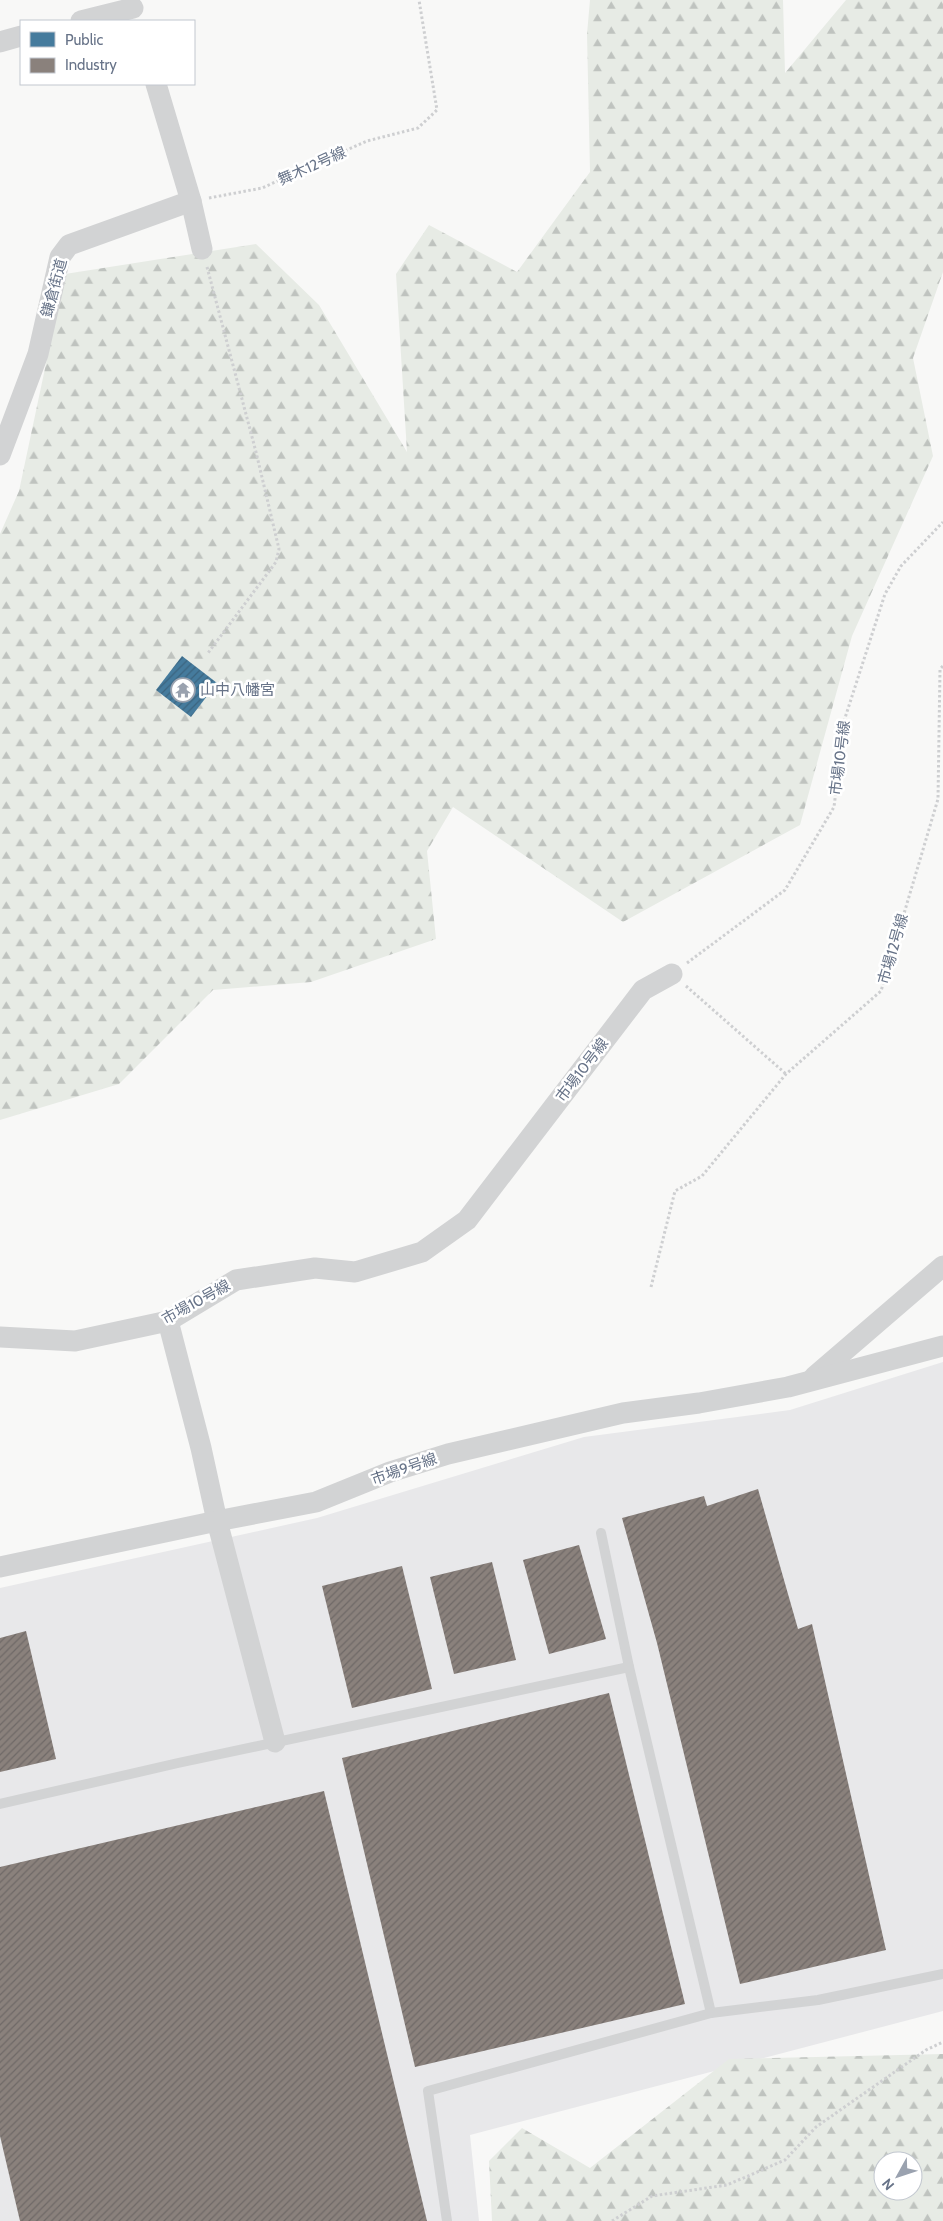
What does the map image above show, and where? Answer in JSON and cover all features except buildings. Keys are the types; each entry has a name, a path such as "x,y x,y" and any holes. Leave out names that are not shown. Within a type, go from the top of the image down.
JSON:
{"street":[{"path":"86,20 135,10"},
{"path":"0,42 20,36"},
{"path":"156,85 202,249"},
{"name":"鎌倉街道","path":"0,455 38,354 60,257 69,245 190,201"},
{"name":"市場10号線","path":"0,1337 75,1341 168,1321 236,1280 315,1268 355,1272 422,1252 467,1220 643,990 672,974"},
{"path":"811,1380 943,1266"},
{"path":"168,1321 201,1448 217,1521 275,1742"},
{"name":"市場9号線","path":"0,1567 316,1502 390,1472 448,1454 623,1413 699,1403 788,1387 943,1346"}],"lane":[{"path":"601,1533 629,1667 711,2013"},
{"path":"0,1804 275,1742 629,1667"},
{"path":"447,2221 428,2091 711,2013 818,2000 943,1974"}],"path":[{"name":"舞木12号線","path":"190,201 262,188 367,141 418,128 437,110 419,0"},
{"path":"202,249 256,452 279,550 276,562 208,653"},
{"name":"市場10号線","path":"672,974 786,890 834,806 845,718 885,594 901,566 943,522"},
{"name":"市場12号線","path":"651,1287 675,1191 702,1176 786,1074 881,992 938,799 940,670 943,666"},
{"path":"672,974 786,1074"},
{"path":"612,2221 652,2196 727,2185 785,2160 816,2127 926,2050 943,2042"}],"shaded area":[{"path":"943,1362 943,2011 470,2135 479,2221 0,2221 0,1588 317,1518 584,1437 790,1410"}],"green space":[{"path":"590,0 783,0 785,73 846,0 943,0 943,272 913,358 933,456 852,636 800,825 623,922 453,807 427,851 436,939 311,982 213,990 119,1084 0,1120 0,534 19,491 65,274 256,244 319,305 407,452 396,274 429,225 517,272 590,172 587,34"},
{"path":"943,2054 943,2221 492,2221 489,2161 522,2128 590,2168 729,2059"}],"place":[{"name":"山中八幡宮","path":"183,690"}]}
